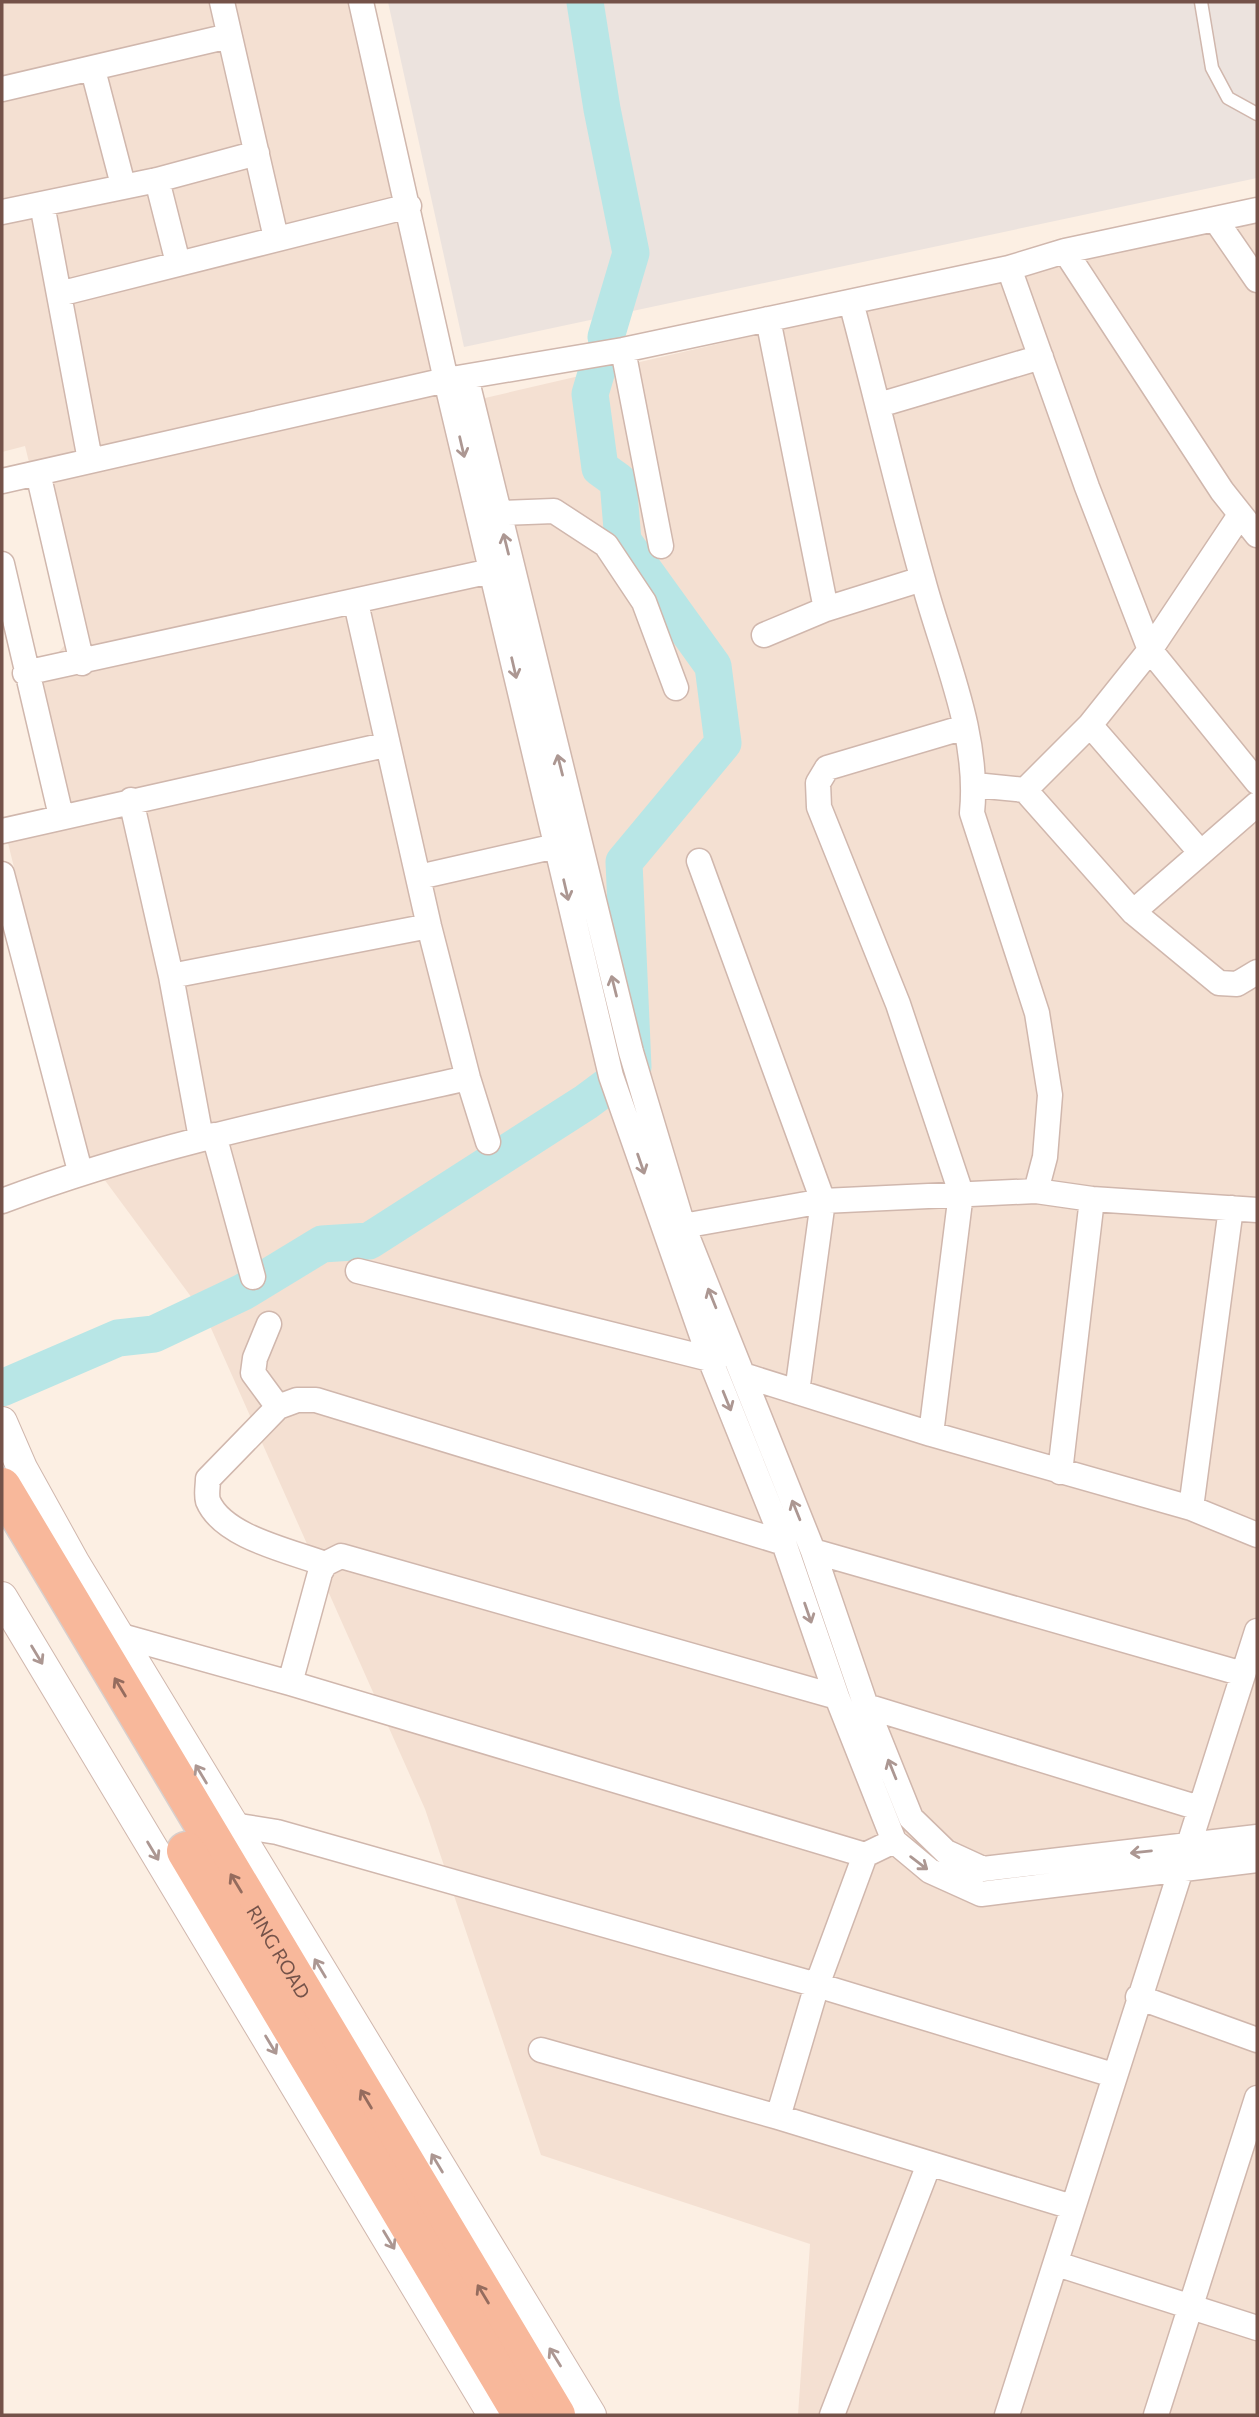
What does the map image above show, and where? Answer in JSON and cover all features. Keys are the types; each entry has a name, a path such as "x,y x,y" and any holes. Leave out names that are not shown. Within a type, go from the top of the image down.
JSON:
{"highway":[{"name":"RING ROAD","path":"2,1488 556,2415"},
{"name":"RING ROAD","path":"2,1539 523,2415"}],"street":[{"path":"222,2 276,238"},
{"path":"361,2 409,206 456,379 499,513 640,1085 721,1355 784,1543 836,1697 894,1840 930,1871 969,1891 981,1894 1257,1860"},
{"path":"2,89 93,70 229,36"},
{"path":"93,70 122,185"},
{"path":"2,212 122,185 157,180 257,153"},
{"path":"157,180 178,263"},
{"path":"42,204 90,460"},
{"path":"59,294 409,206"},
{"path":"2,481 456,379 623,351 1009,268 1065,251 1257,210"},
{"path":"1215,219 1257,280"},
{"path":"1065,251 1240,515 1257,535"},
{"path":"1009,268 1150,650 1257,782"},
{"path":"851,302 922,579 965,727 975,785 972,813 1037,1013 1050,1095 1045,1157 1036,1191"},
{"path":"768,320 826,609"},
{"path":"623,351 661,546"},
{"path":"879,405 1041,357"},
{"path":"456,379 491,571 611,1076 721,1355 743,1375 930,1434 1191,1508 1257,1535"},
{"path":"38,472 82,663"},
{"path":"499,513 554,511 606,545 644,601 676,688"},
{"path":"1026,790 1090,725 1150,650 1240,515"},
{"path":"2,565 25,673 61,816"},
{"path":"25,673 82,663 491,571"},
{"path":"764,635 826,609 922,579"},
{"path":"356,603 429,926 467,1078 488,1142"},
{"path":"1090,725 1201,853"},
{"path":"930,1434 961,1194 898,1004 819,807 818,783 827,768 965,727"},
{"path":"2,831 386,745"},
{"path":"975,785 1026,790 1133,912 1219,983 1237,984 1257,972"},
{"path":"131,800 208,1136 253,1277"},
{"path":"1133,912 1257,804"},
{"path":"419,877 556,846"},
{"path":"699,861 823,1201 797,1392"},
{"path":"2,874 80,1171"},
{"path":"171,976 429,926"},
{"path":"2,1201 80,1171 208,1136 467,1078"},
{"path":"683,1226 823,1201 1036,1191 1092,1199 1257,1210"},
{"path":"1060,1472 1092,1199"},
{"path":"1191,1508 1231,1208"},
{"path":"358,1271 721,1355"},
{"path":"269,1324 255,1358 253,1373 278,1407"},
{"path":"743,1375 813,1551 866,1706 911,1818 946,1852 983,1869 1257,1837"},
{"path":"325,1564 232,1529 218,1517 207,1498 208,1479 278,1407 297,1400 316,1400 784,1543"},
{"path":"7,1433 118,1635 591,2415"},
{"path":"813,1551 1243,1674"},
{"path":"290,1683 320,1573 325,1564 341,1556 836,1697"},
{"path":"2,1597 493,2415"},
{"path":"1007,2415 1057,2264 1113,2075 1257,1630"},
{"path":"118,1635 290,1683 864,1855 894,1840"},
{"path":"866,1706 1199,1808"},
{"path":"233,1825 277,1832 817,1985 1113,2075"},
{"path":"778,2117 817,1985 864,1855"},
{"path":"1138,1997 1257,2040"},
{"path":"541,2050 778,2117 1072,2207"},
{"path":"1156,2415 1257,2098"},
{"path":"832,2415 929,2164"},
{"path":"1057,2264 1257,2328"}],"lane":[{"path":"1201,2 1212,68 1228,98 1257,114"}],"shaded area":[{"path":"2,2 368,2 459,404 1105,254 1257,224 1257,2415 798,2415 810,2244 541,2155 425,1809 206,1317 84,1152 8,843 62,794 34,680 72,637 25,446 2,452"},
{"path":"388,2 1257,2 1257,178 464,347"}],"waterway":[{"path":"585,2 602,109 631,253 606,337"},
{"path":"2,1388 118,1338 154,1334 243,1292 322,1244 369,1241 586,1102 633,1067 624,862 723,743 713,666 623,541 618,481 600,468 590,394 598,367"}]}
